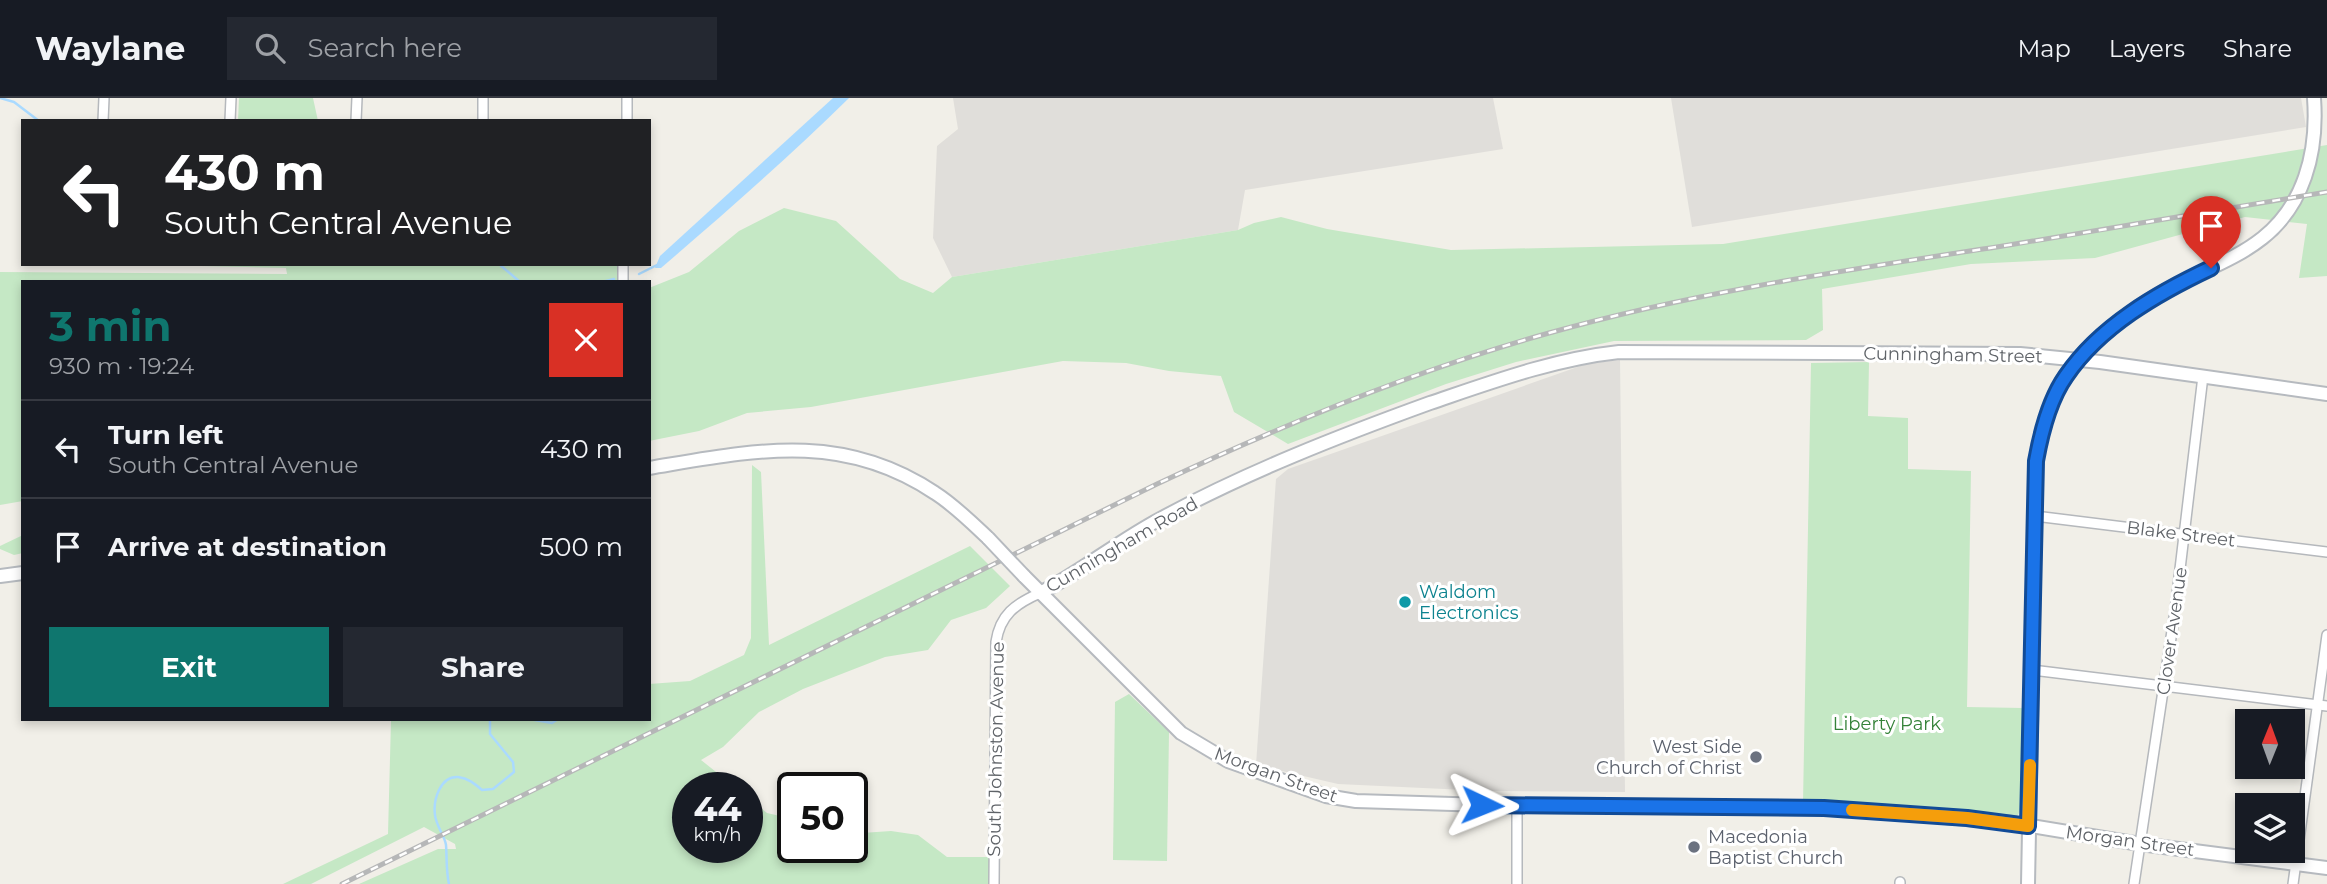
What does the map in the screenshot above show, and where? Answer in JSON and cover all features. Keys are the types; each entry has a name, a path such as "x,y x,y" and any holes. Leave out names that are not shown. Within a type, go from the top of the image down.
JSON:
{"main road":[{"path":"2028,884 2036,461 2041,436 2066,376 2114,326 2143,303 2249,249 2270,234 2286,216 2298,197 2312,151 2314,98"},
{"name":"Cunningham Street","path":"1619,352 2020,354 2327,394"},
{"name":"Cunningham Road","path":"651,468 772,450 799,449 846,455 892,469 951,504 988,538 1040,593 1160,519 1275,464 1475,387 1563,361 1619,352"},
{"path":"0,576 21,573"},
{"name":"Morgan Street","path":"1040,593 1171,726 1228,761 1326,796 1356,801 1517,806 1824,808 1967,818 2327,868"}],"street":[{"path":"103,119 104,98"},
{"path":"230,119 231,98"},
{"path":"356,119 357,98"},
{"path":"483,98 483,119"},
{"path":"626,119 627,98"},
{"name":"Clover Avenue","path":"2134,884 2185,534 2203,376"},
{"name":"Blake Street","path":"2035,516 2327,552"},
{"name":"South Johnston Avenue","path":"994,884 998,626 1012,609 1040,593"},
{"path":"2293,884 2322,706 2327,635"},
{"path":"2032,670 2322,706"},
{"path":"1517,806 1517,884"}],"shaded area":[{"path":"953,98 1493,98 1503,149 1245,190 1238,230 952,277 933,238 937,146 958,129"},
{"path":"1671,98 2301,98 2306,127 1692,227"},
{"path":"1620,360 1625,792 1487,791 1338,784 1256,765 1276,479 1288,469 1586,364"}],"green space":[{"path":"239,98 313,98 318,119 238,119"},
{"path":"2327,145 2327,276 2299,278 2307,224 2245,217 2095,258 1971,264 1822,289 1823,330 1806,340 1614,341 1516,362 1446,384 1288,444 1234,412 1221,376 1126,363 1063,361 811,407 747,413 699,431 651,441 651,287 689,272 739,231 784,208 836,221 900,279 933,293 952,277 1238,230 1281,217 1327,229 1451,250 1723,244"},
{"path":"200,266 617,266 617,280 21,280 21,501 0,505 0,272 287,274 286,268"},
{"name":"Liberty Park","path":"1869,362 1868,416 1908,418 1908,469 1971,471 1967,707 2023,708 2022,807 2018,815 2010,819 1803,803 1811,363"},
{"path":"752,465 761,472 769,645 970,546 1010,586 986,608 951,620 928,650 885,657 803,689 759,712 723,747 701,760 716,772 672,772 672,863 763,863 763,810 777,815 777,863 868,863 868,833 891,831 918,835 947,857 989,857 989,884 359,884 438,849 456,849 455,844 424,827 311,884 283,884 388,834 391,721 651,721 651,684 690,681 744,655 751,638"},
{"path":"21,536 21,553 14,555 0,549 0,546"},
{"path":"1129,694 1169,732 1167,861 1113,860 1115,702"}],"water":[{"path":"833,98 849,98 709,227 661,268 655,268 660,256"}],"waterway":[{"path":"0,98 14,102 36,119"},
{"path":"639,274 657,265"},
{"path":"501,266 518,280"},
{"path":"610,280 614,279"},
{"path":"449,884 446,845 435,815 439,790 447,780 458,777 468,780 482,790 493,789 514,772 513,762 490,734 490,721"},
{"path":"540,721 555,721"}],"railway":[{"path":"342,884 1157,484 1301,420 1448,364 1605,318 1720,293 2327,192"}],"slow traffic":[{"path":"1852,810 1967,818 2028,826 2030,765"}],"place":[{"name":"Waldom Electronics","path":"1405,602"},
{"name":"West Side Church of Christ","path":"1756,757"},
{"name":"Macedonia Baptist Church","path":"1694,847"}],"route":[{"path":"1482,805 1824,808 1967,818 2028,826 2036,461 2041,436 2054,398 2066,376 2089,350 2143,303 2211,268"}]}
